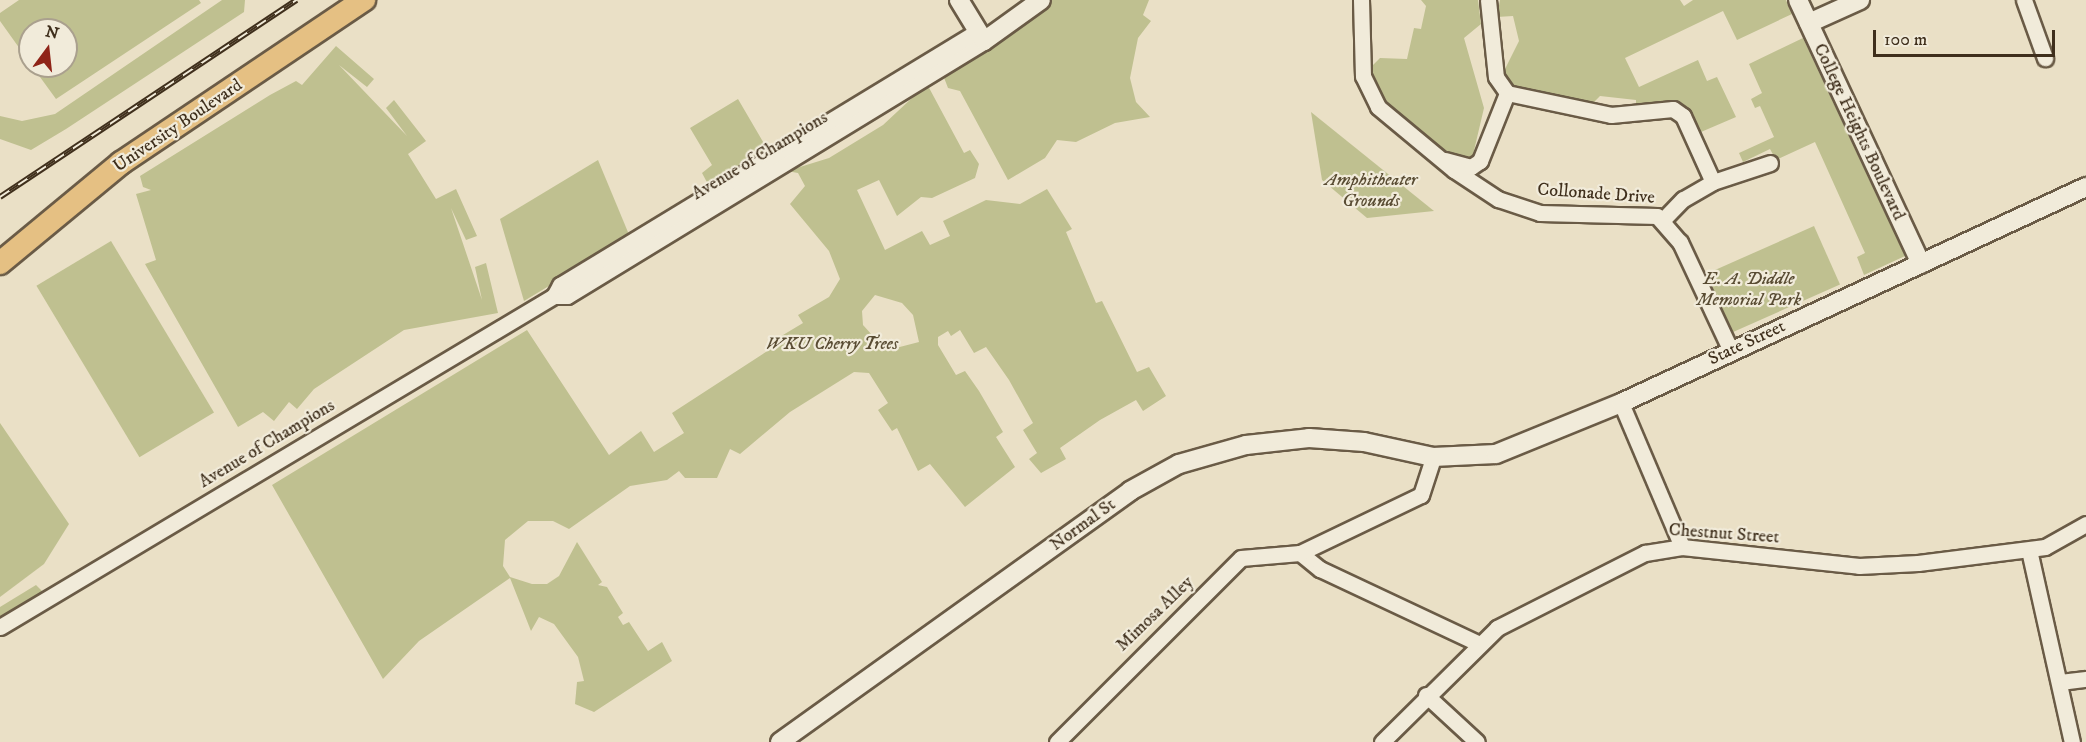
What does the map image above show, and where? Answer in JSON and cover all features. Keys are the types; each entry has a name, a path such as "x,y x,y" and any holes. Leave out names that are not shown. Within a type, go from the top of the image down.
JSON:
{"main road":[{"name":"University Boulevard","path":"0,263 121,163 364,0"}],"street":[{"path":"959,0 981,36"},
{"path":"981,36 1021,0"},
{"path":"981,36 1041,0"},
{"name":"Collonade Drive","path":"1361,0 1368,96 1439,158 1498,199 1540,213 1648,214 1663,220 1680,242 1731,351"},
{"path":"1488,0 1496,77 1507,93 1611,115 1673,110 1683,116 1713,182"},
{"name":"College Heights Boulevard","path":"1798,0 1921,264"},
{"path":"1809,23 1860,0"},
{"path":"2024,0 2045,58"},
{"name":"Avenue of Champions","path":"0,627 554,296 567,296 981,36"},
{"path":"1439,158 1476,165 1507,93"},
{"path":"1663,220 1683,199 1713,182 1770,163"},
{"name":"State Street","path":"1433,458 1496,454 1621,403 2086,187"},
{"path":"1621,403 1682,547"},
{"name":"Normal St","path":"780,742 1130,491 1179,464 1246,445 1309,438 1376,444 1433,458"},
{"name":"Mimosa Alley","path":"1057,742 1241,558 1300,553 1421,495 1433,458"},
{"name":"Chestnut Street","path":"1382,742 1477,643 1573,587 1645,553 1682,547 1859,566 2029,550 2086,524"},
{"path":"2029,550 2072,742"},
{"path":"1300,553 1320,569 1477,643"},
{"path":"2060,682 2086,680"},
{"path":"1426,695 1477,742"}],"green space":[{"path":"19,0 199,0 201,3 56,99 41,78 78,78 78,18 18,18 18,46 0,21 0,13"},
{"path":"222,0 245,0 244,12 66,129 31,150 0,139 0,116 22,121 55,114"},
{"path":"1042,0 1149,0 1143,15 1151,21 1138,38 1130,78 1136,102 1150,117 1115,123 1076,142 1057,140 1045,158 1008,180 960,91 948,88 943,75"},
{"path":"1421,0 1478,0 1481,24 1464,38 1484,108 1472,159 1440,151 1376,94 1371,67 1380,58 1407,59 1414,28 1421,29 1426,6"},
{"path":"1500,0 1680,0 1684,6 1693,0 1786,0 1792,14 1737,40 1723,11 1625,58 1639,87 1698,60 1707,81 1717,77 1736,117 1701,132 1687,110 1636,106 1636,100 1600,96 1593,103 1507,85 1502,75 1519,41 1513,16 1497,17"},
{"path":"1803,38 1905,256 1864,275 1857,257 1865,253 1815,142 1776,160 1770,149 1743,162 1739,153 1774,137 1760,106 1755,108 1751,99 1762,93 1749,64"},
{"path":"336,46 374,79 367,87 339,65 407,136 386,108 394,100 426,141 408,154 436,199 456,189 477,236 466,240 451,208 482,300 475,267 486,263 498,313 404,330 314,389 297,409 289,402 274,421 263,412 238,427 145,264 156,260 136,194 151,190 143,187 140,176 270,95 296,81 302,85"},
{"name":"WKU Cherry Trees","path":"927,84 964,153 970,150 979,164 975,178 932,198 921,197 897,216 879,180 857,190 885,250 922,231 930,245 950,236 943,221 986,200 1020,204 1047,189 1072,229 1066,232 1096,303 1102,301 1137,372 1149,367 1166,396 1143,411 1136,400 1100,420 1060,448 1066,459 1041,473 1029,459 1037,453 1023,430 1033,423 1009,380 986,347 974,353 960,330 951,336 948,331 938,337 938,345 956,375 965,371 979,391 1003,432 996,437 1015,467 965,507 930,464 918,471 897,428 892,431 878,410 888,403 869,373 854,372 790,412 740,454 730,449 717,478 685,478 679,471 667,480 630,486 569,529 553,521 528,521 505,540 503,566 510,577 532,584 547,584 559,576 577,542 602,582 598,585 607,587 623,613 618,617 623,625 629,622 648,651 662,642 672,661 594,712 575,704 577,682 584,681 578,657 554,624 539,617 531,631 510,578 419,641 383,679 272,485 527,330 609,455 641,431 654,452 684,433 672,413 775,346 773,341 803,323 798,315 829,297 840,279 829,251 790,204 805,186 798,173 787,171 829,158 883,125","holes":["875,295 902,303 913,315 919,342 892,349 873,336 863,325 862,311"]},
{"path":"738,99 769,152 710,188 702,173 712,165 690,128"},
{"name":"Amphitheater Grounds","path":"1311,112 1434,211 1367,218 1322,180"},
{"path":"598,160 630,237 524,301 500,219"},
{"name":"E. A. Diddle Memorial Park","path":"1814,226 1840,284 1726,335 1700,277"},
{"path":"111,241 214,412 139,457 36,286"},
{"path":"0,423 69,524 44,564 0,597"},
{"path":"36,585 43,592 0,618 0,607"}],"railway":[{"path":"0,197 297,0"}]}
